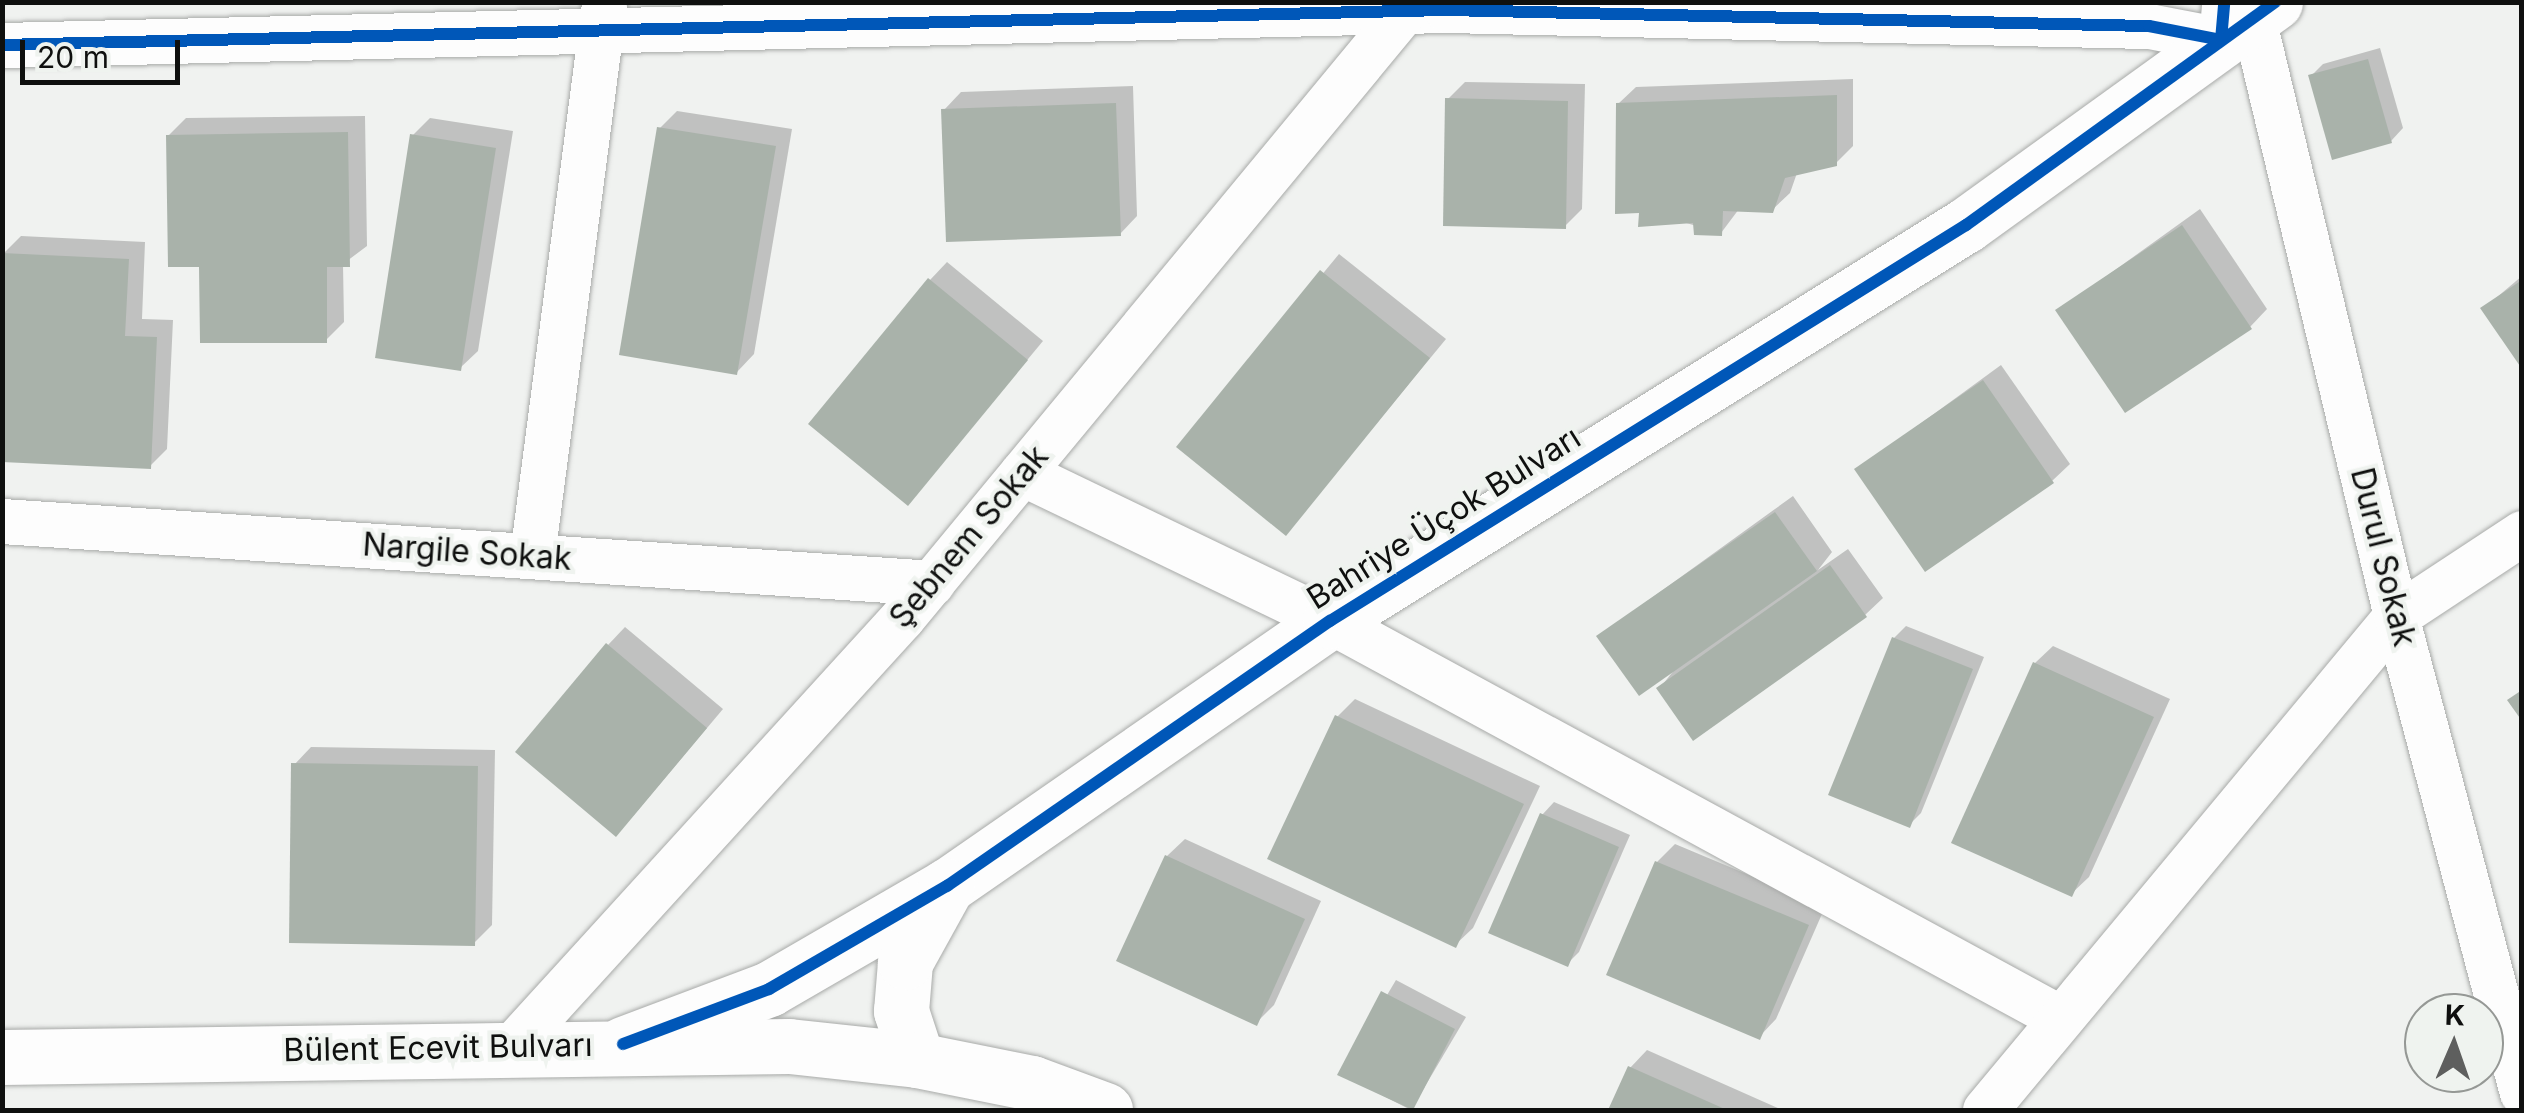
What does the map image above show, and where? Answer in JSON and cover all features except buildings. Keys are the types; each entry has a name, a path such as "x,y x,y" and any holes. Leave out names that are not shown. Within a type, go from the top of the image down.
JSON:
{"street":[{"path":"2,45 603,17 1435,8 2149,26 2243,16"},
{"name":"Şebnem Sokak","path":"513,1045 932,583 1022,473 1435,8"},
{"name":"Durul Sokak","path":"2243,16 2522,1093"},
{"name":"Bahriye Üçok Bulvarı","path":"623,1044 770,988 947,886 1330,621 1966,225 2243,16"},
{"path":"532,556 603,17"},
{"path":"1022,473 1330,621 2058,1016"},
{"name":"Nargile Sokak","path":"2,521 932,583"},
{"path":"1985,1110 2058,1016 2396,616 2522,534"},
{"name":"Bahriye Üçok Bulvarı","path":"917,1060 901,1011 905,962 947,886"},
{"name":"Bülent Ecevit Bulvarı","path":"2,1057 513,1045 789,1046 917,1060 1032,1084 1105,1110"}],"cycle path":[{"path":"2,45 1447,10 2149,26 2221,40 2224,2"},
{"path":"623,1044 769,989 947,886 1330,621 1966,225 2275,2"}]}
